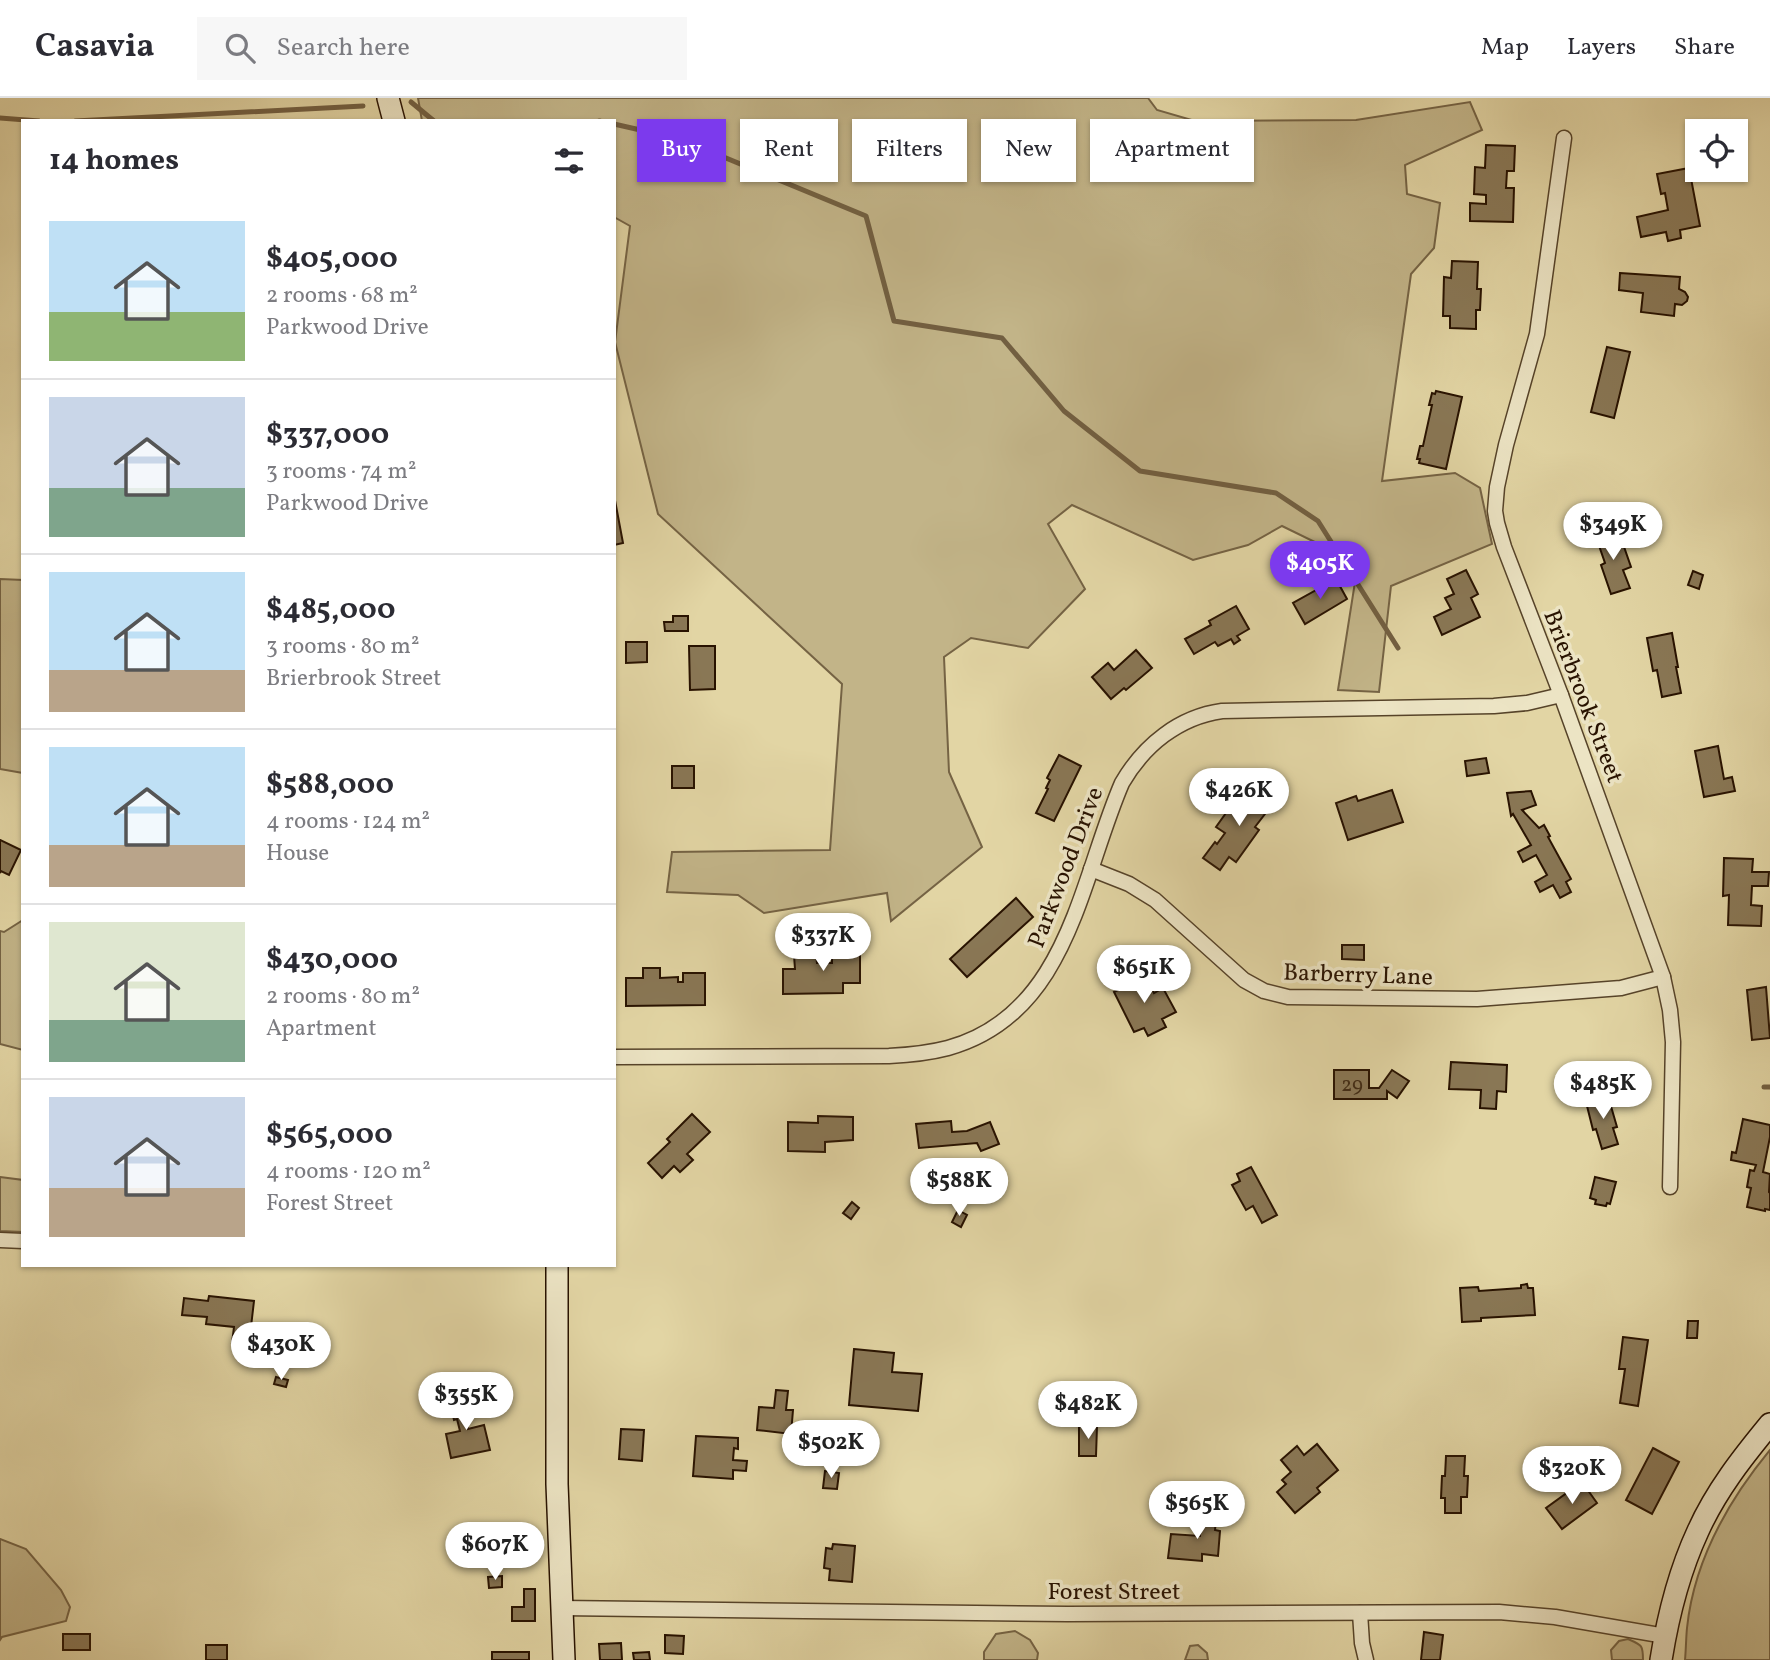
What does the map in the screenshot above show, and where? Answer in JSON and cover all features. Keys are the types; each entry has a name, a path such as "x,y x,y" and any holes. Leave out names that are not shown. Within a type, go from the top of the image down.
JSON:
{"street":[{"path":"388,98 393,119"},
{"name":"Brierbrook Street","path":"1564,138 1540,318 1506,445 1495,511 1504,547 1561,695 1663,977 1673,1042 1670,1186"},
{"name":"Parkwood Drive","path":"616,1057 889,1056 929,1052 965,1042 1007,1018 1040,984 1063,943 1117,796 1129,772 1147,750 1182,723 1208,713 1238,709 1502,706 1561,695"},
{"name":"Barberry Lane","path":"1091,869 1129,884 1155,900 1244,980 1264,991 1288,998 1477,999 1621,988 1663,977"},
{"path":"0,1240 21,1241"},
{"path":"557,1267 557,1484 564,1660"},
{"path":"1661,1660 1677,1587 1698,1531 1727,1479 1770,1424"},
{"name":"Forest Street","path":"561,1608 1068,1614 1482,1611 1555,1617 1665,1636"},
{"path":"1360,1613 1366,1660"}],"shaded area":[{"path":"418,98 1148,98 1157,110 1188,119 1090,119 1090,182 1254,182 1254,121 1356,120 1470,102 1482,130 1405,165 1407,194 1440,203 1434,248 1411,274 1382,481 1455,473 1480,488 1492,544 1391,586 1379,692 1338,690 1358,563 1282,526 1248,545 1193,560 1072,505 1048,524 1085,589 1028,648 971,638 944,657 949,772 982,847 891,921 887,893 764,913 738,895 667,892 672,852 830,850 842,684 658,514 616,346 630,226 616,218 616,119 422,119"},
{"path":"0,579 21,580 21,773 0,769"},
{"path":"21,921 21,1049 0,1044 0,931 4,932"},
{"path":"0,1177 21,1180 21,1232 0,1231"},
{"path":"1770,1450 1770,1660 1685,1660 1691,1603 1705,1555 1740,1490"},
{"path":"0,1539 26,1549 61,1590 70,1607 66,1621 2,1637 0,1640"},
{"path":"1015,1631 1030,1640 1038,1653 1037,1660 984,1660 984,1652 996,1634"},
{"path":"1628,1639 1641,1646 1643,1660 1612,1660 1611,1650 1619,1641"},
{"path":"1198,1645 1207,1653 1208,1660 1185,1660 1190,1646"}],"building":[{"path":"1486,145 1515,146 1514,171 1507,171 1506,188 1514,188 1513,222 1470,221 1470,203 1486,204 1486,195 1474,194 1475,167 1485,168"},
{"path":"1685,169 1685,182 1692,182 1700,226 1680,230 1681,238 1668,241 1666,232 1641,237 1637,217 1668,210 1657,174"},
{"path":"1452,261 1478,262 1477,289 1481,289 1480,310 1476,310 1476,329 1450,328 1450,316 1443,316 1444,277 1451,278"},
{"path":"1620,273 1680,277 1679,289 1685,292 1687,301 1682,305 1675,304 1674,316 1641,312 1643,293 1619,290"},
{"path":"1607,347 1630,352 1614,418 1591,412"},
{"path":"1436,391 1462,397 1446,469 1419,463 1420,459 1417,459 1420,446 1423,446 1432,393 1435,394"},
{"path":"616,506 623,543 616,545"},
{"path":"1610,528 1616,546 1623,544 1631,567 1623,570 1630,588 1611,594 1601,565 1605,563 1595,534"},
{"path":"1466,570 1478,594 1471,598 1480,617 1442,635 1434,617 1451,609 1445,598 1454,594 1447,579"},
{"path":"1693,571 1703,575 1699,589 1688,585"},
{"path":"1336,579 1347,599 1305,624 1293,603"},
{"path":"1236,606 1249,629 1237,636 1240,640 1234,644 1231,639 1218,646 1215,642 1194,654 1185,639 1211,625 1209,621"},
{"path":"673,616 688,616 688,631 665,631 664,622 673,622"},
{"path":"1672,633 1681,693 1662,697 1657,670 1653,671 1647,638"},
{"path":"626,642 647,642 647,662 626,663"},
{"path":"689,646 715,646 715,689 690,690"},
{"path":"1136,650 1152,668 1111,699 1092,677 1108,663 1114,670"},
{"path":"1718,746 1724,779 1732,777 1735,791 1704,797 1695,751"},
{"path":"1059,755 1081,766 1054,821 1036,813 1048,789 1046,788 1050,780 1047,778"},
{"path":"1486,758 1489,773 1467,776 1465,761"},
{"path":"672,766 694,766 694,788 672,788"},
{"path":"1256,788 1275,801 1255,827 1259,830 1236,862 1229,857 1220,870 1203,858 1225,833 1216,827 1236,799 1244,804"},
{"path":"1392,790 1403,822 1348,840 1336,803 1356,796 1358,801"},
{"path":"1531,791 1536,805 1522,810 1539,828 1544,825 1571,879 1566,882 1571,892 1560,898 1553,885 1540,892 1535,882 1547,875 1536,855 1523,862 1518,852 1531,845 1513,814 1511,816 1507,793"},
{"path":"0,840 21,850 9,875 1,871 0,873"},
{"path":"1724,858 1753,859 1752,872 1769,872 1768,886 1752,886 1751,905 1762,906 1761,926 1728,925 1729,895 1723,896"},
{"path":"1016,898 1033,917 967,977 950,959"},
{"path":"1342,945 1364,945 1364,960 1342,959"},
{"path":"832,949 860,949 860,983 843,983 843,993 783,994 783,969 795,969 794,955 816,955 817,963 832,963"},
{"path":"643,968 660,968 660,978 678,977 678,982 683,982 683,973 705,973 705,1005 626,1006 626,978 643,978"},
{"path":"1127,975 1130,982 1137,979 1140,984 1148,980 1154,993 1163,988 1176,1012 1162,1019 1166,1027 1148,1036 1144,1028 1134,1032 1114,992 1120,989 1116,981"},
{"path":"1766,987 1770,1038 1752,1040 1747,990"},
{"path":"1451,1062 1507,1065 1506,1092 1497,1091 1496,1109 1480,1108 1481,1090 1449,1089"},
{"path":"1334,1070 1369,1070 1369,1088 1379,1088 1392,1070 1409,1081 1397,1098 1387,1091 1387,1099 1334,1099"},
{"path":"1608,1096 1617,1127 1613,1128 1618,1144 1602,1149 1596,1129 1593,1130 1586,1102"},
{"path":"692,1114 710,1132 687,1154 693,1160 680,1172 674,1166 662,1178 648,1163 670,1142 667,1139"},
{"path":"818,1116 853,1117 853,1140 825,1142 825,1152 788,1151 788,1122 818,1123"},
{"path":"1743,1119 1770,1125 1763,1172 1770,1174 1770,1210 1747,1207 1751,1188 1747,1187 1750,1170 1754,1171 1756,1165 1731,1160 1732,1152 1736,1153"},
{"path":"951,1121 952,1132 967,1131 990,1122 999,1144 981,1151 977,1143 919,1148 916,1124"},
{"path":"1251,1167 1277,1215 1262,1223 1253,1206 1246,1210 1232,1185 1240,1181 1237,1174"},
{"path":"1595,1177 1616,1182 1610,1204 1607,1203 1606,1206 1595,1204 1596,1200 1590,1198"},
{"path":"852,1202 859,1208 851,1219 843,1213"},
{"path":"958,1210 967,1215 961,1227 952,1222"},
{"path":"1527,1284 1528,1288 1533,1288 1535,1315 1481,1318 1481,1321 1462,1322 1460,1288 1478,1287 1479,1291 1521,1288 1521,1285"},
{"path":"209,1296 254,1301 249,1344 232,1343 234,1327 206,1324 207,1317 182,1315 184,1298 208,1301"},
{"path":"1688,1321 1698,1321 1697,1338 1687,1338"},
{"path":"1623,1337 1648,1340 1638,1406 1620,1403 1625,1369 1619,1369"},
{"path":"854,1349 894,1353 892,1372 922,1374 918,1411 849,1405"},
{"path":"276,1377 288,1380 286,1387 274,1384"},
{"path":"776,1390 788,1391 786,1410 793,1410 791,1434 757,1430 759,1407 774,1408"},
{"path":"470,1398 474,1415 466,1416 468,1429 484,1425 490,1450 451,1458 446,1434 460,1431 450,1402"},
{"path":"1079,1426 1097,1426 1096,1456 1079,1456"},
{"path":"621,1429 644,1430 642,1461 619,1459"},
{"path":"696,1436 738,1438 738,1449 734,1448 733,1460 747,1461 746,1471 733,1470 733,1479 693,1476"},
{"path":"1317,1444 1338,1470 1317,1488 1320,1492 1295,1513 1277,1492 1286,1484 1282,1480 1291,1472 1281,1460 1297,1446 1304,1455"},
{"path":"1653,1448 1679,1462 1652,1514 1626,1500"},
{"path":"1446,1456 1465,1456 1467,1497 1461,1497 1461,1513 1445,1513 1445,1498 1441,1498"},
{"path":"825,1471 839,1473 837,1489 823,1488"},
{"path":"1582,1482 1597,1503 1562,1529 1546,1508"},
{"path":"1202,1510 1217,1511 1215,1530 1220,1531 1218,1556 1202,1554 1202,1561 1168,1558 1171,1534 1200,1536"},
{"path":"833,1544 855,1546 852,1582 829,1580 830,1569 824,1568 826,1548 832,1549"},
{"path":"502,1576 502,1587 489,1588 488,1577"},
{"path":"524,1589 535,1589 535,1621 512,1621 512,1607 524,1607"},
{"path":"1424,1632 1443,1635 1440,1660 1421,1660"},
{"path":"63,1634 90,1634 90,1650 63,1650"},
{"path":"665,1635 684,1636 683,1654 665,1653"},
{"path":"621,1643 622,1660 600,1660 599,1644"},
{"path":"206,1645 227,1645 227,1660 206,1660"},
{"path":"492,1652 529,1652 529,1660 492,1660"},
{"path":"649,1652 650,1660 634,1660 633,1653"}],"waterway":[{"path":"411,102 432,119"},
{"path":"113,119 363,106"},
{"path":"0,118 21,120"},
{"path":"616,124 680,139 866,216 894,321 1002,338 1064,411 1140,471 1276,493 1318,521 1398,648"},
{"path":"1764,1087 1770,1087"}]}
